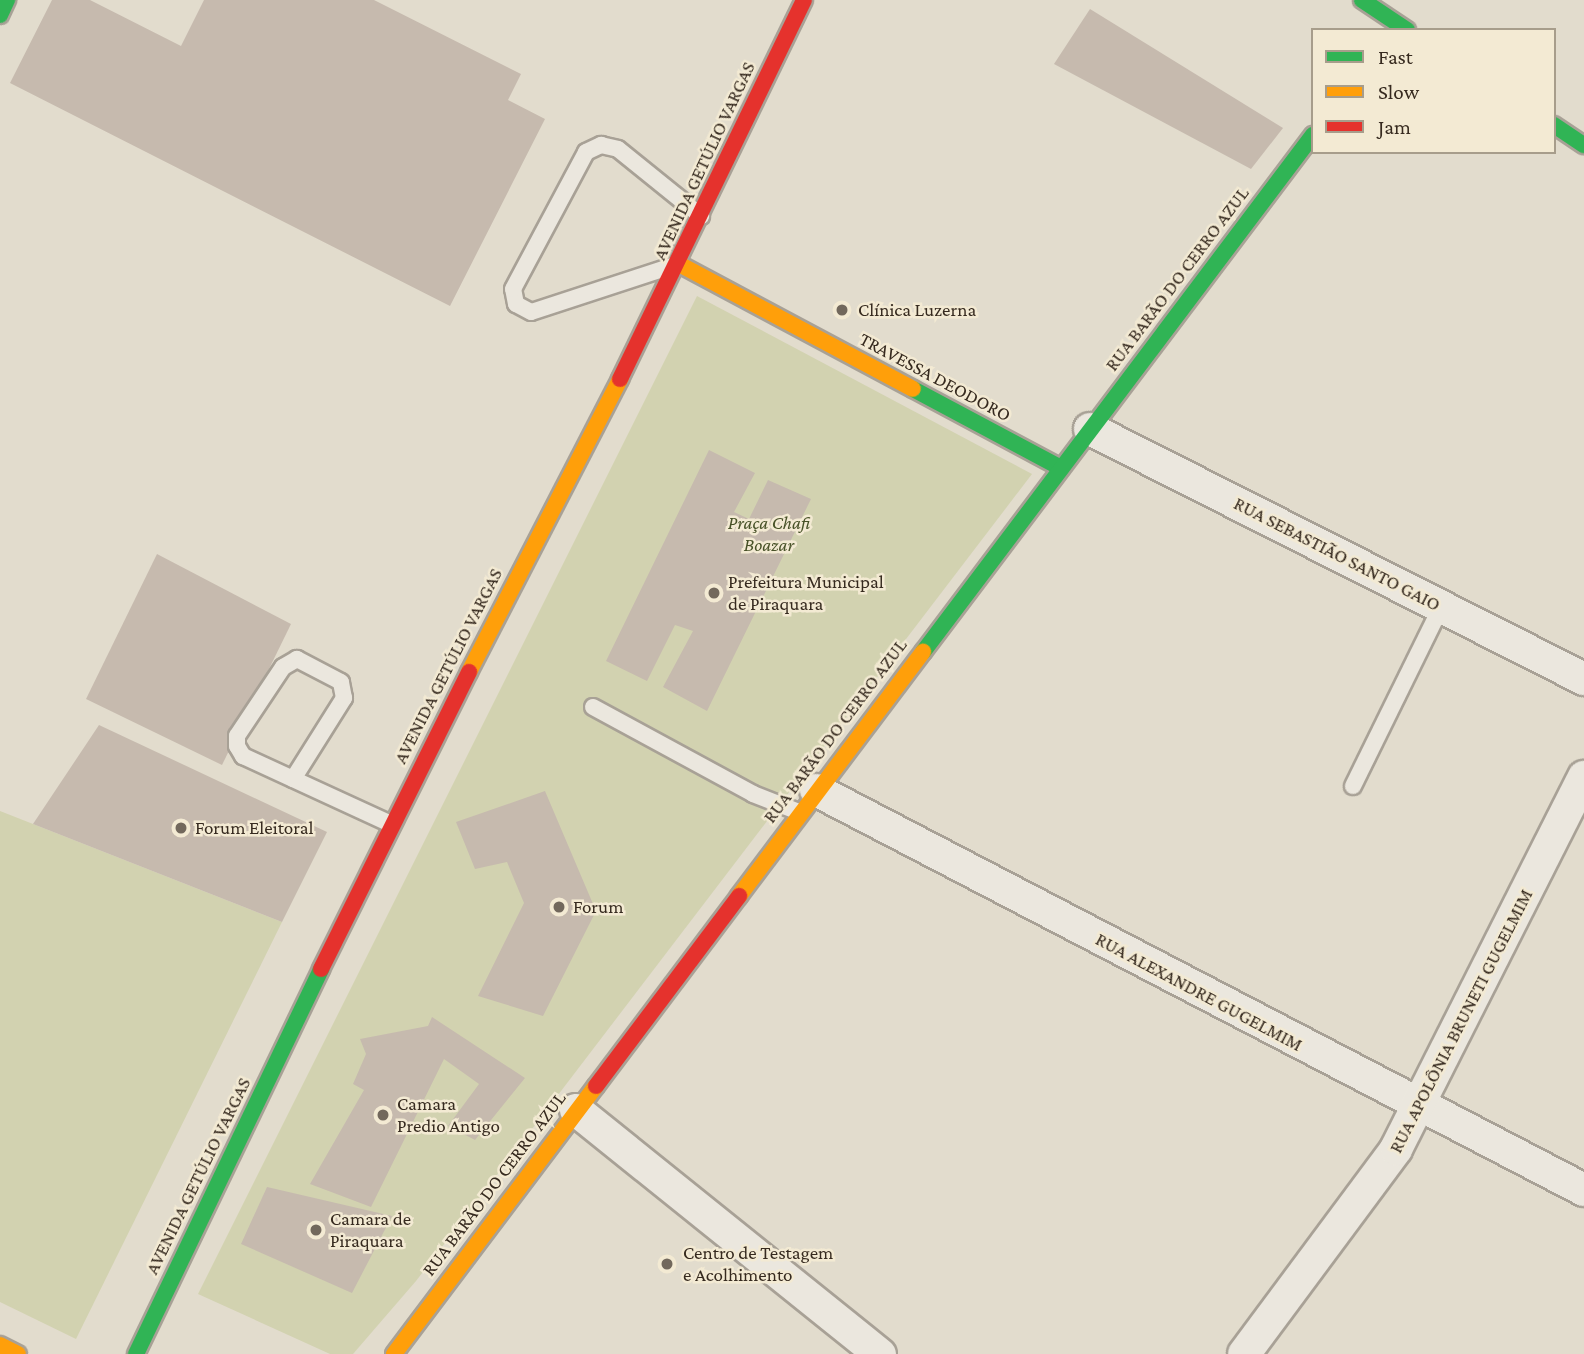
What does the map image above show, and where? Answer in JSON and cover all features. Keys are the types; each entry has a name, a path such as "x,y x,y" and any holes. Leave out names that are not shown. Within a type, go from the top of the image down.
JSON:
{"main road":[{"path":"0,15 7,0"},
{"name":"AVENIDA GETÚLIO VARGAS","path":"136,1354 391,824 679,264 804,0"},
{"path":"1362,0 1399,28 1409,8"},
{"path":"1556,126 1584,145"},
{"name":"RUA BARÃO DO CERRO AZUL","path":"394,1354 808,801 1311,138"},
{"name":"TRAVESSA DEODORO","path":"679,264 1060,468"},
{"path":"0,1345 18,1354"}],"street":[{"name":"RUA SEBASTIÃO SANTO GAIO","path":"1090,429 1584,679"},
{"name":"RUA APOLÔNIA BRUNETI GUGELMIM","path":"1244,1354 1365,1194 1420,1108 1584,777"},
{"name":"RUA ALEXANDRE GUGELMIM","path":"808,801 1584,1190"},
{"path":"576,1110 880,1354"}],"lane":[{"path":"679,264 531,312 516,304 513,289 586,152 601,145 618,149 701,216"},
{"path":"1353,786 1440,607"},
{"path":"293,779 344,698 341,682 297,659 283,667 237,736 243,756 293,779 391,824"},
{"path":"593,707 753,794 808,801"}],"green space":[{"name":"Praça Chafi Boazar","path":"697,296 1032,474 416,1281 353,1354 330,1354 198,1294"},
{"path":"0,811 282,922 76,1339 0,1302"}],"building":[{"path":"52,0 90,0 181,46 204,0 374,0 521,74 508,100 545,119 450,306 10,83"},
{"path":"1090,9 1283,128 1251,169 1054,64"},
{"path":"709,450 755,473 734,512 749,519 768,480 811,499 707,711 663,687 693,631 675,625 647,681 606,661"},
{"path":"157,554 291,624 222,765 86,699"},
{"name":"Forum Eleitoral","path":"99,725 327,832 282,922 33,824"},
{"name":"Forum","path":"545,791 596,911 543,1016 478,996 524,903 507,862 475,869 456,822"},
{"name":"Camara Predio Antigo","path":"432,1017 525,1078 475,1140 448,1126 479,1084 444,1059 371,1207 310,1184 364,1090 353,1084 366,1054 360,1039 428,1026"},
{"name":"Camara de Piraquara","path":"267,1187 392,1216 352,1293 241,1244"}],"traffic: fast":[{"path":"0,15 7,0"},
{"path":"1362,0 1404,28"},
{"path":"1556,126 1584,145"},
{"path":"923,652 1311,138"},
{"path":"913,389 1061,468"},
{"path":"136,1354 321,969"}],"traffic: slow":[{"path":"679,264 913,389"},
{"path":"469,672 620,379"},
{"path":"739,896 923,652"},
{"path":"394,1354 596,1086"},
{"path":"0,1345 18,1354"}],"traffic: jam":[{"path":"620,379 804,0"},
{"path":"321,969 469,672"},
{"path":"596,1086 739,896"}],"place":[{"name":"Clínica Luzerna","path":"842,310"},
{"name":"Prefeitura Municipal de Piraquara","path":"714,593"},
{"name":"Forum Eleitoral","path":"181,828"},
{"name":"Forum","path":"559,907"},
{"name":"Camara Predio Antigo","path":"383,1115"},
{"name":"Camara de Piraquara","path":"316,1230"},
{"name":"Centro de Testagem e Acolhimento","path":"667,1264"}]}
